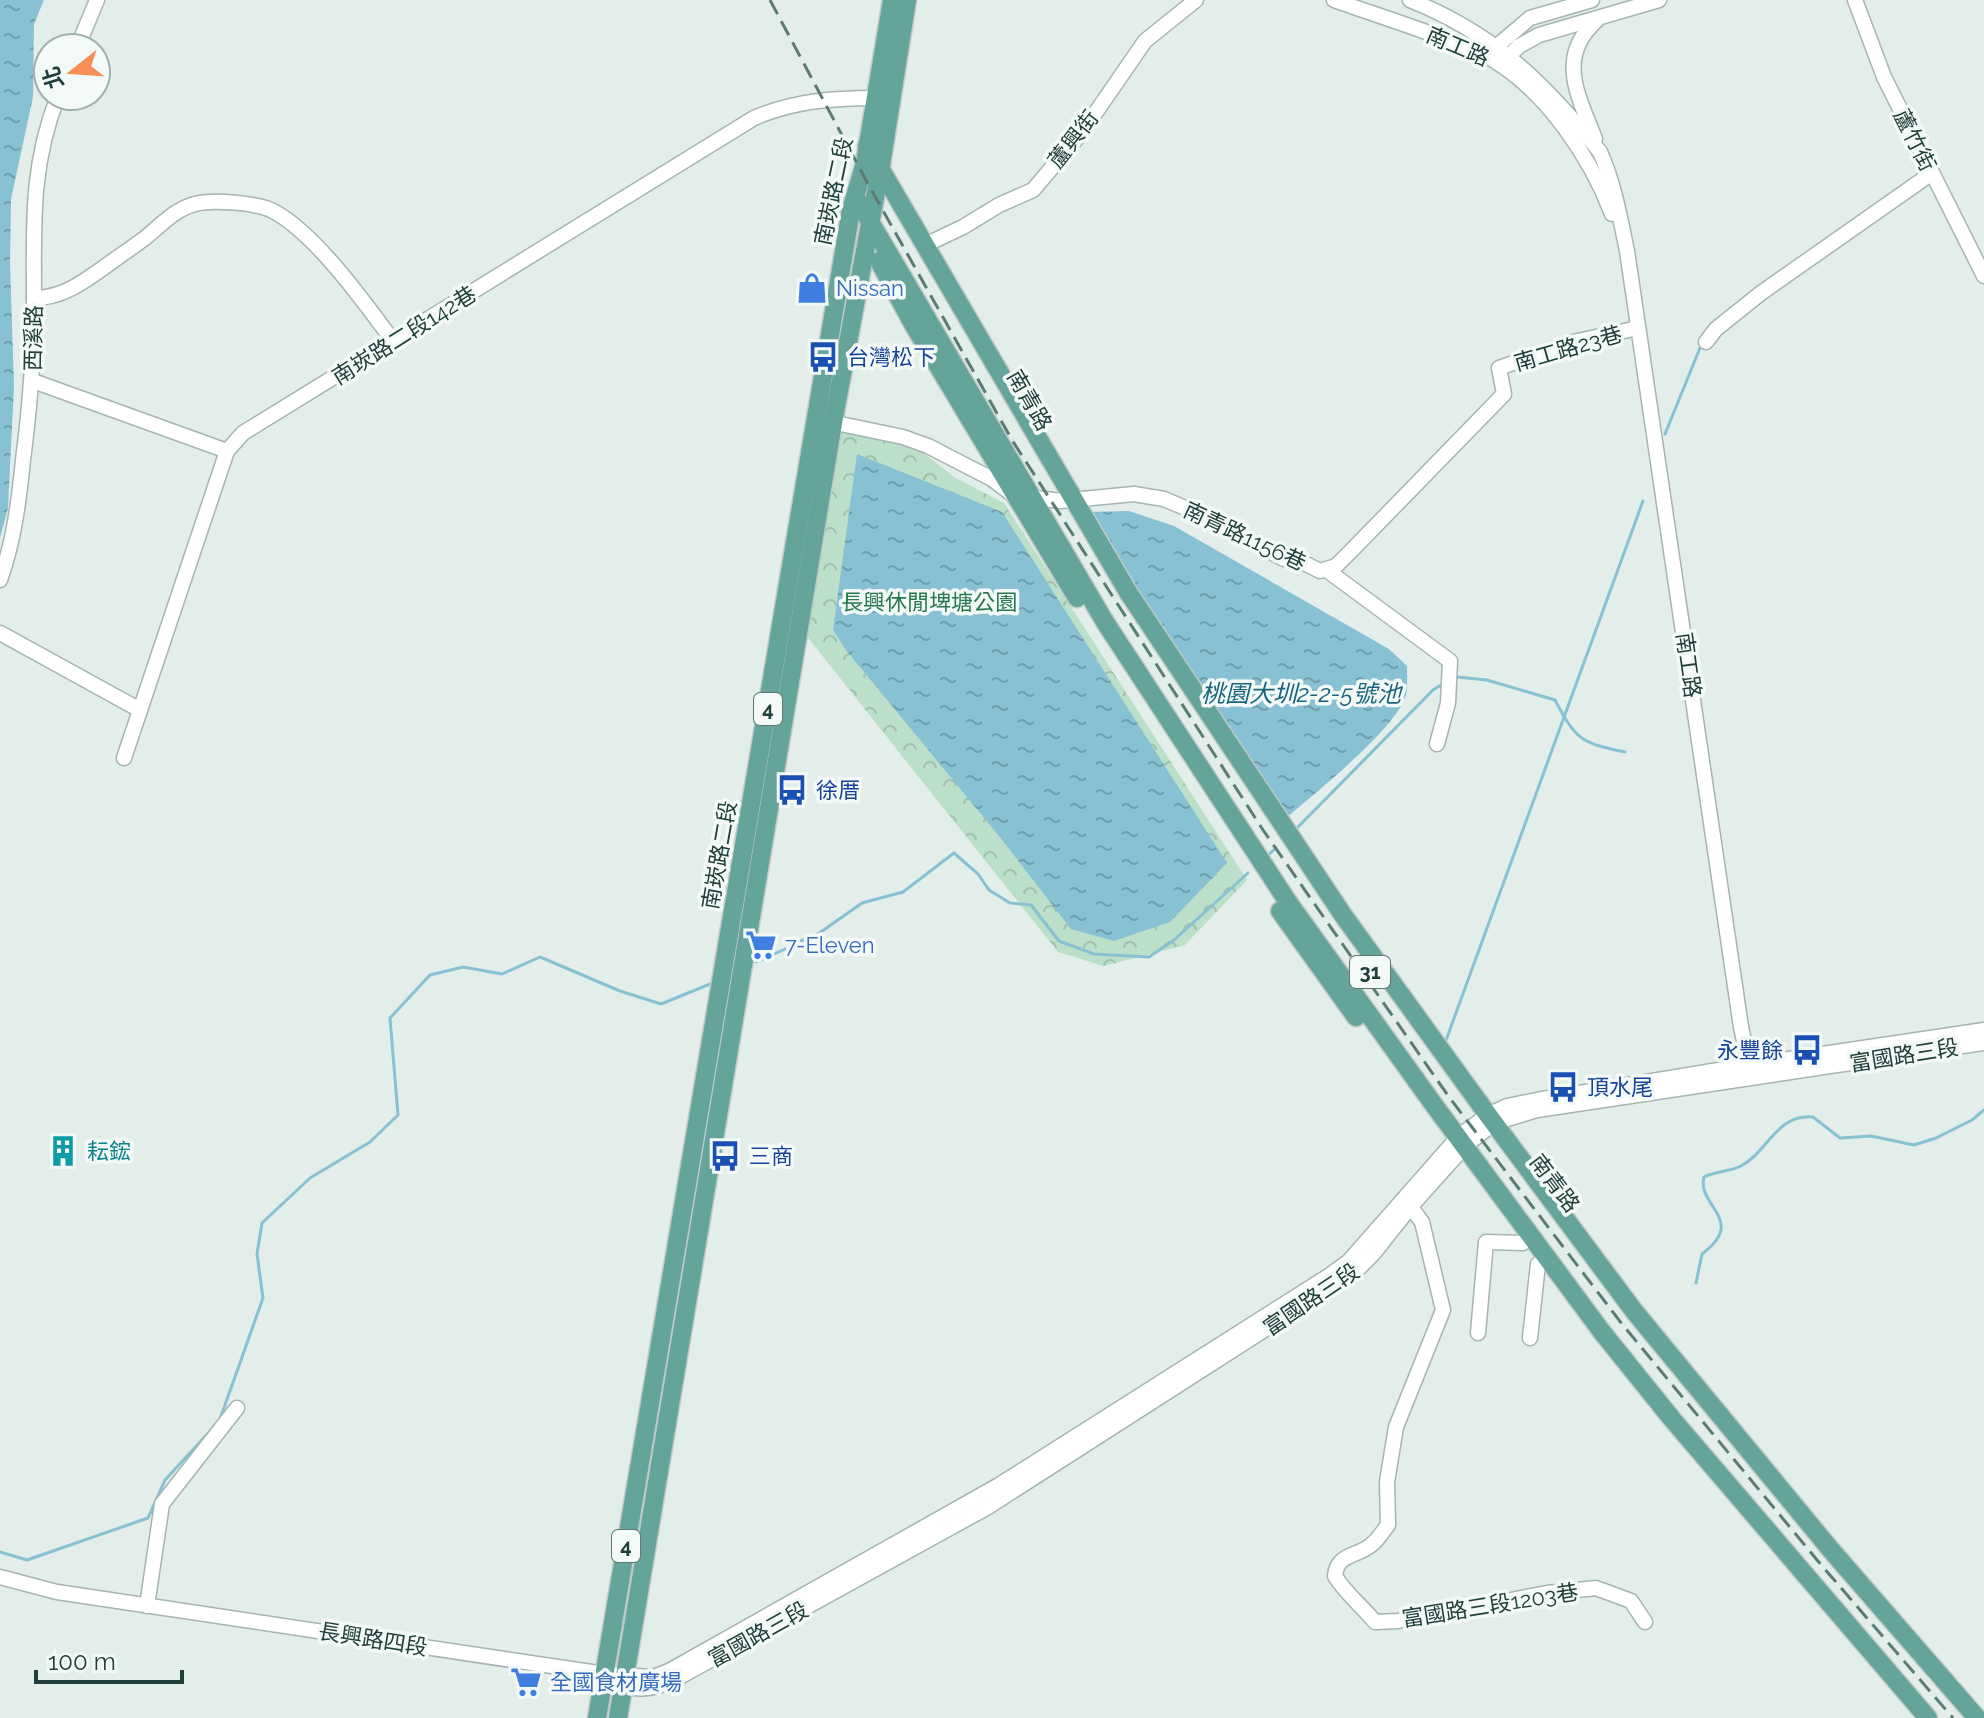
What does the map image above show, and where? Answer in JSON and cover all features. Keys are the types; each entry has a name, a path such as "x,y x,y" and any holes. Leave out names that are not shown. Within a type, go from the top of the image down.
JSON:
{"main road":[{"name":"南崁路二段","path":"597,1718 825,421 868,228 875,98 892,0"},
{"name":"南崁路二段","path":"618,1718 825,421 853,203 872,164 907,0"},
{"name":"31","path":"872,164 925,245 1068,501 1320,882 1486,1122 1723,1420 1977,1718"},
{"name":"南青路","path":"872,164 1160,658 1310,889 1486,1122 1625,1317 1741,1459 1964,1718"},
{"name":"31","path":"853,203 926,320 1023,497 1141,698 1300,941 1395,1071 1672,1419 1928,1718"},
{"name":"31","path":"1023,497 1288,902 1434,1105 1457,1146 1538,1264 1645,1402 1817,1607 1915,1718"},
{"path":"1123,649 1141,698"},
{"name":"南青路","path":"1160,658 1189,681"},
{"name":"南青路","path":"1320,882 1339,929"},
{"path":"1395,1071 1434,1105"},
{"path":"1672,1419 1699,1466"},
{"name":"南青路","path":"1723,1420 1741,1459"}],"street":[{"path":"84,32 97,0"},
{"name":"蘆興街","path":"925,245 1033,190 1083,131 1145,41 1196,0"},
{"name":"南工路","path":"1334,0 1500,54 1517,78 1568,132 1591,168 1627,251"},
{"name":"南工路","path":"1410,0 1435,11 1500,54 1551,93 1600,152 1616,198 1627,251 1750,1071"},
{"path":"1500,54 1530,18 1592,0"},
{"path":"1500,54 1539,35 1659,0"},
{"name":"蘆竹街","path":"1855,0 1884,77 1984,276"},
{"path":"1598,20 1578,44 1573,70 1575,89 1600,152"},
{"name":"南崁路二段142巷","path":"124,758 227,451 243,433 754,118 775,109 831,98 875,98"},
{"name":"西溪路","path":"0,580 15,526 33,381 32,227 36,180 53,112"},
{"path":"1706,342 1716,329 1761,293 1932,173"},
{"path":"34,298 50,298 79,285 146,238 170,217 194,204 218,201 271,210 287,221 356,290 393,341"},
{"name":"南工路23巷","path":"1499,368 1573,342 1638,328"},
{"name":"南青路1156巷","path":"1023,497 1068,501 1134,494 1164,499 1202,515 1284,559 1328,571 1504,394 1499,368"},
{"path":"33,381 227,451"},
{"path":"825,421 903,437 928,446 1023,497"},
{"path":"1328,571 1450,661 1448,703 1437,744"},
{"path":"0,633 140,710"},
{"name":"富國路三段","path":"624,1681 639,1690 674,1680 879,1569 988,1507 1069,1449 1252,1331 1356,1271 1374,1253 1407,1202 1457,1146 1486,1122 1537,1110 1984,1030"},
{"name":"富國路三段","path":"1750,1071 1984,1043"},
{"name":"富國路三段1203巷","path":"1407,1202 1422,1222 1443,1310 1396,1427 1387,1482 1388,1525 1372,1545 1348,1554 1340,1561 1335,1576 1342,1588 1357,1600 1375,1622 1398,1621 1458,1607 1464,1609 1547,1593 1596,1588 1631,1601 1645,1622"},
{"path":"1478,1333 1486,1242 1523,1243"},
{"path":"1530,1338 1538,1264"},
{"path":"147,1606 162,1504 237,1408"},
{"name":"長興路四段","path":"0,1577 57,1592 605,1674"},
{"path":"605,1674 624,1681"}],"green space":[{"name":"桃園大圳2-2-5號池","path":"841,430 903,437 954,477 1004,503 1247,880 1185,945 1104,966 1058,952 805,634"}],"water":[{"path":"0,0 44,0 32,32 32,102 11,199 14,386 8,508 0,538"},
{"name":"桃園大圳2-2-5號池","path":"857,454 1002,512 1227,863 1170,922 1114,941 1071,929 846,650 833,630"},
{"name":"桃園大圳2-2-5號池","path":"1129,511 1174,526 1389,649 1407,666 1405,698 1385,728 1285,819 1088,512"}],"waterway":[{"path":"1665,434 1700,348"},
{"path":"1445,1043 1643,501"},
{"path":"1457,677 1487,680 1555,700 1581,738 1598,746 1625,752"},
{"path":"1296,829 1441,685"},
{"path":"1267,856 1276,848"},
{"path":"801,941 818,934 862,903 903,892 954,853 978,874 989,890 1010,903 1031,905 1059,941 1094,954 1149,957 1174,940 1248,873"},
{"path":"756,962 785,949"},
{"path":"220,1419 263,1298 257,1254 262,1223 310,1178 370,1142 398,1115 390,1018 430,975 463,967 502,974 540,957 620,991 661,1004 715,982"},
{"path":"1696,1283 1702,1254 1721,1232 1721,1222 1707,1196 1704,1177 1741,1166 1790,1121 1813,1117 1840,1138 1871,1136 1914,1145 1936,1138 1972,1120 1984,1110"},
{"path":"0,1552 27,1560 148,1518 165,1480 213,1428"}],"railway":[{"path":"770,0 868,184 1012,440 1263,830 1449,1097 1622,1324 1817,1560 1953,1718"}],"place":[{"name":"Nissan","path":"812,288"},
{"name":"台灣松下","path":"823,357"},
{"name":"徐厝","path":"792,790"},
{"name":"7-Eleven","path":"761,945"},
{"name":"永豐餘","path":"1807,1050"},
{"name":"頂水尾","path":"1563,1087"},
{"name":"耘鋐","path":"63,1151"},
{"name":"三商","path":"725,1156"},
{"name":"全國食材廣場","path":"526,1682"}],"park label":[{"name":"長興休閒埤塘公園","path":"929,602"}]}
